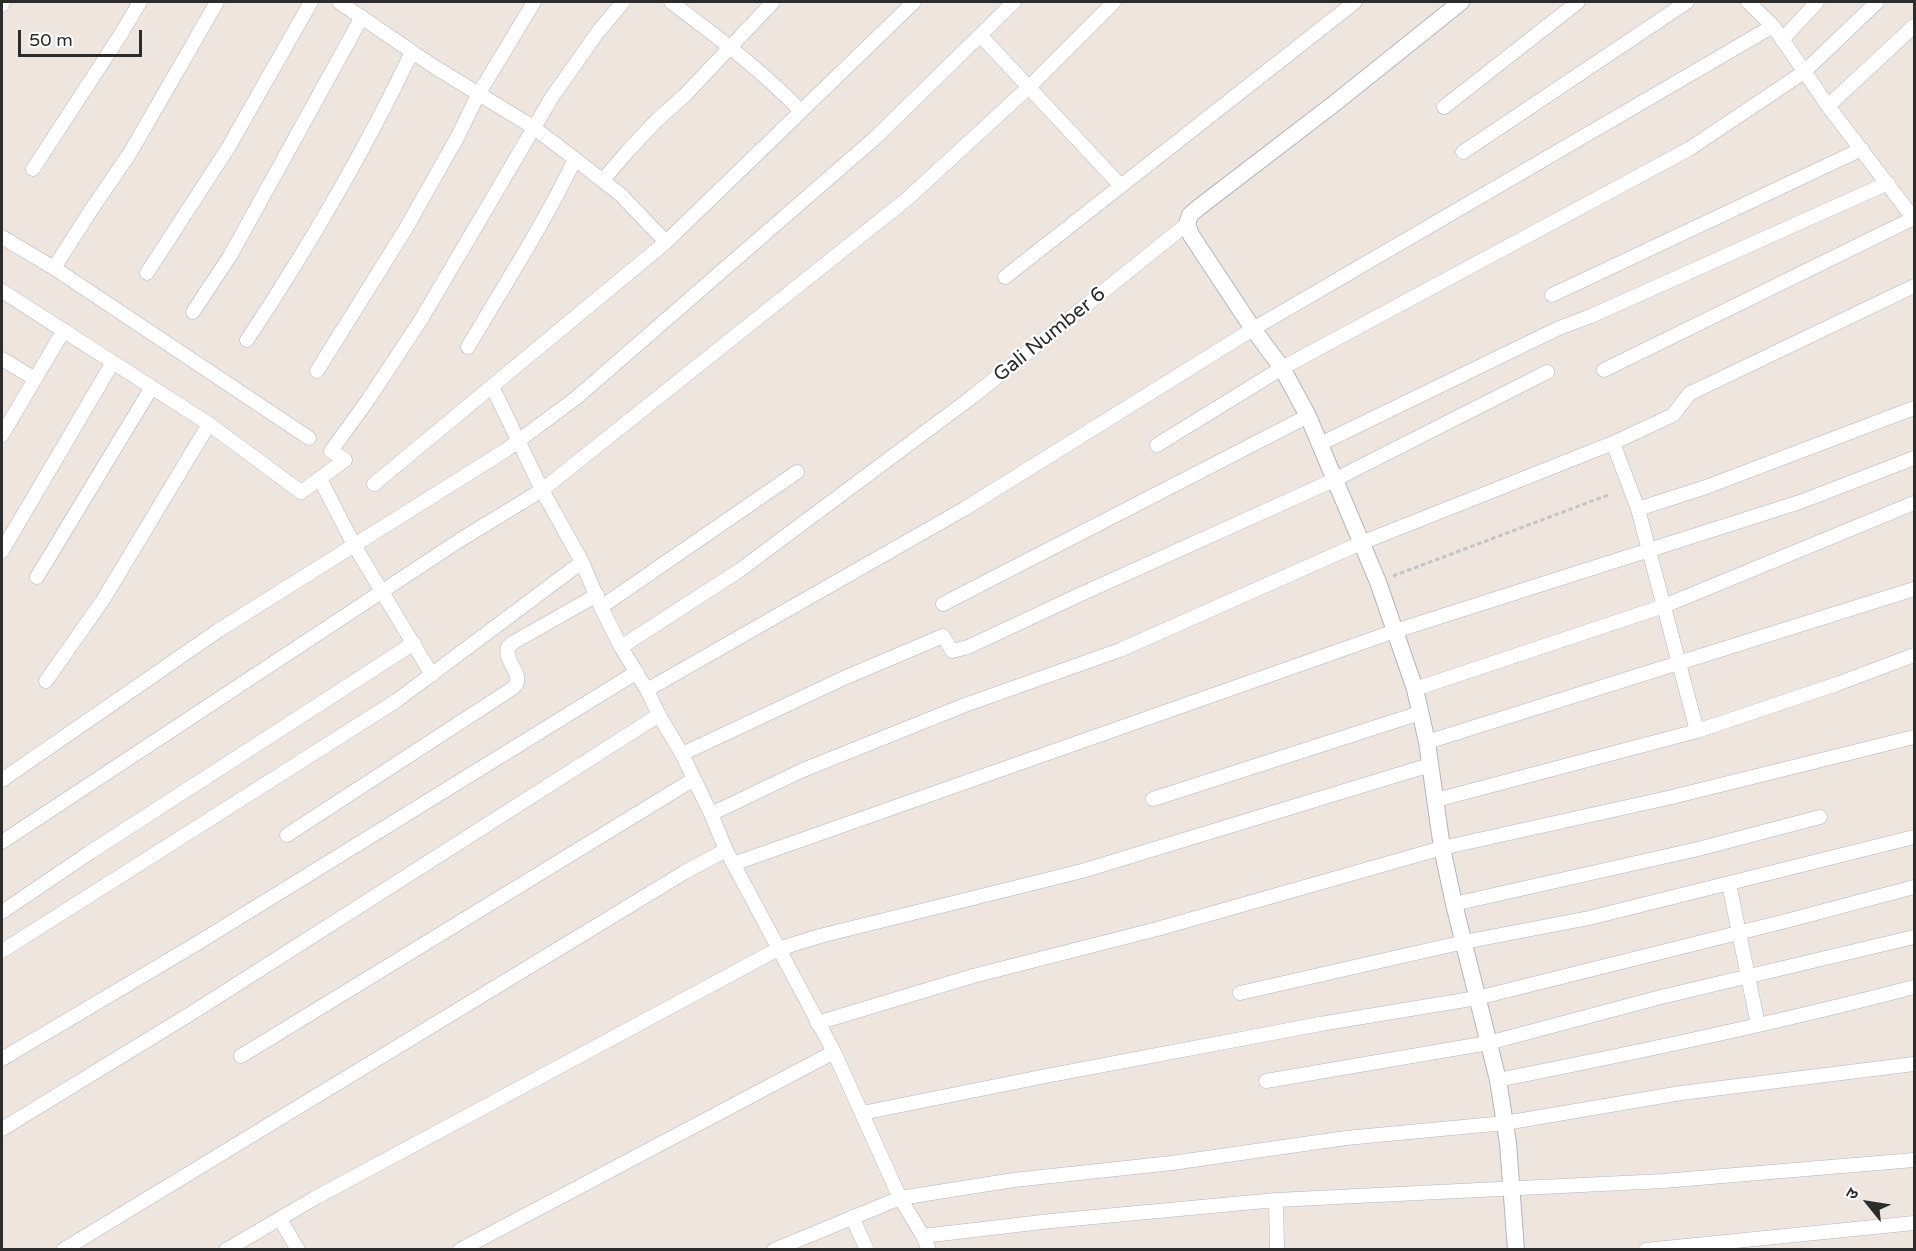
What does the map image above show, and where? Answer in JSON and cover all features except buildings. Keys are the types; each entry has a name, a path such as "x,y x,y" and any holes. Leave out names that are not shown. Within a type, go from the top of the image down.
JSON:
{"street":[{"path":"33,169 140,2"},
{"path":"54,268 130,153 217,2"},
{"path":"147,273 228,148 311,2"},
{"path":"339,2 478,95 533,127 621,195 666,242"},
{"path":"317,371 420,204 478,95 534,2"},
{"path":"2,291 209,424 301,492 345,460 331,451 422,318 477,227 533,127 598,32 623,2"},
{"path":"671,2 730,47 776,86 801,111"},
{"path":"603,180 642,136 685,95 773,2"},
{"path":"374,484 666,242 914,2"},
{"path":"2,780 219,630 518,440 576,398 866,145 1014,2"},
{"path":"2,842 460,540 542,490 907,199 1029,87 1114,2"},
{"path":"1005,277 1355,2"},
{"name":"Gali Number 6","path":"621,647 740,570 972,397 1187,225 1190,215 1198,208 1335,103 1461,2"},
{"path":"1444,107 1578,2"},
{"path":"1463,152 1687,2"},
{"path":"1604,370 1914,218 1828,106 1773,26 1748,2"},
{"path":"1782,39 1817,2"},
{"path":"1157,445 1281,368 1689,149 1804,72 1877,2"},
{"path":"193,312 230,256 362,17"},
{"path":"647,690 964,509 1253,329 1773,26"},
{"path":"1828,106 1914,26"},
{"path":"980,35 1121,186"},
{"path":"247,340 276,297 365,146 412,52"},
{"path":"1552,295 1862,149"},
{"path":"468,347 553,205 575,159"},
{"path":"1320,444 1559,328 1591,316 1888,183"},
{"path":"1187,225 1191,235 1281,368 1308,416 1378,582 1415,689 1436,800 1442,848 1498,1080 1512,1187 1516,1250"},
{"path":"2,237 54,268 309,438"},
{"path":"711,814 803,770 875,740 965,705 1120,650 1361,543 1614,443 1673,415 1695,390 1914,286"},
{"path":"2,435 64,330"},
{"path":"2,359 35,379"},
{"path":"2,551 113,362"},
{"path":"682,754 844,678 943,636 952,651 968,647 1334,480 1547,372"},
{"path":"492,386 542,490 582,562 621,647 682,754 733,864 834,1052 900,1198 926,1243 1051,1221 1276,1200 1663,1181 1914,1160"},
{"path":"37,577 152,387"},
{"path":"1638,509 1706,487 1914,408"},
{"path":"943,604 1308,416"},
{"path":"46,681 103,600 209,424"},
{"path":"1614,443 1638,509 1697,731"},
{"path":"733,864 1395,631 1800,502 1914,458"},
{"path":"287,835 517,685 518,680 507,656 508,647 514,642 599,601 797,472"},
{"path":"320,478 354,545 432,675"},
{"path":"1415,689 1664,606 1914,503"},
{"path":"2,951 396,701 582,562"},
{"path":"1426,742 1914,589"},
{"path":"2,912 414,643"},
{"path":"1436,800 1697,731 1837,684 1914,655"},
{"path":"2,1059 196,944 637,672"},
{"path":"1153,799 1420,713"},
{"path":"2,1129 205,1005 659,715"},
{"path":"817,1023 972,976 1157,929 1442,848 1672,797 1914,737"},
{"path":"226,1250 325,1192 778,949 820,936 1082,871 1430,765"},
{"path":"241,1056 694,779"},
{"path":"1454,904 1698,849 1820,817"},
{"path":"1240,993 1464,942 1589,918 1914,837"},
{"path":"63,1250 664,884 726,850"},
{"path":"1729,884 1758,1025"},
{"path":"862,1113 1320,1024 1477,998 1914,887"},
{"path":"1266,1081 1488,1043 1661,997 1914,937"},
{"path":"1498,1080 1758,1025 1914,987"},
{"path":"460,1250 834,1052"},
{"path":"774,1250 900,1198 1014,1180 1172,1163 1346,1138 1505,1123 1681,1093 1914,1064"},
{"path":"1276,1200 1277,1250"},
{"path":"852,1217 867,1250"},
{"path":"280,1219 298,1250"},
{"path":"1646,1250 1914,1223"}],"path":[{"path":"1378,582 1608,495"}]}
